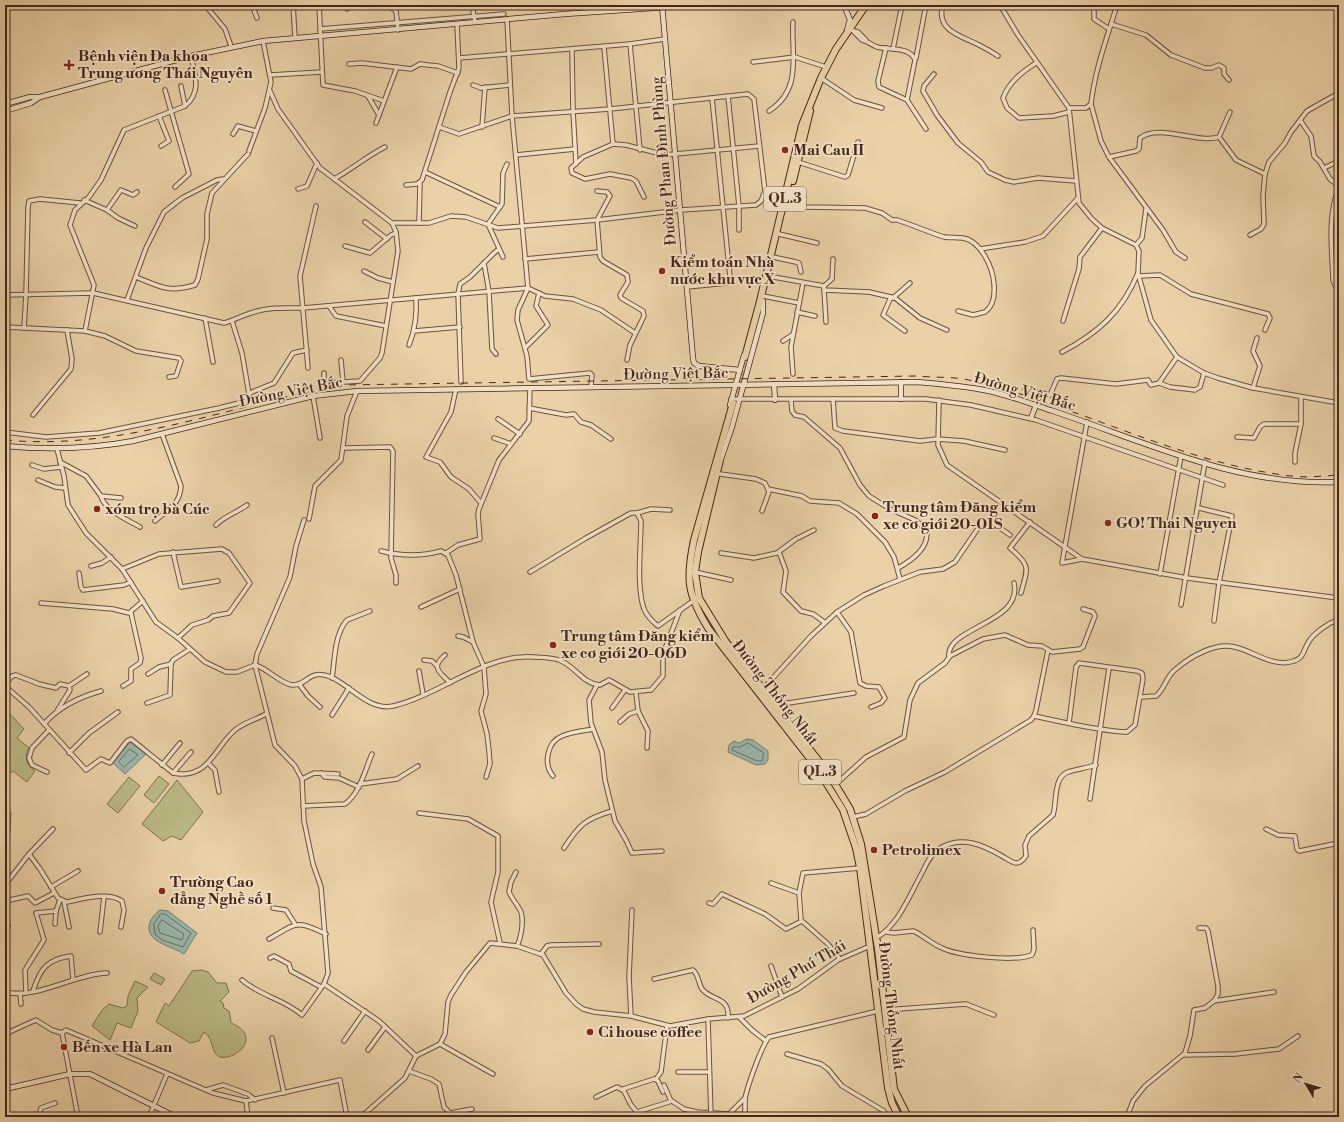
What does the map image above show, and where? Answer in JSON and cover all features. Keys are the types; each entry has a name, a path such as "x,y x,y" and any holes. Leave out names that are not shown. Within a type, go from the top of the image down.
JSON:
{"highway":[{"name":"QL.3","path":"762,300 802,125 826,67 845,35 852,30 866,5"},
{"name":"QL.3","path":"746,357 808,126 813,97"},
{"name":"Đường Thống Nhất","path":"735,401 690,560 689,580 696,600 760,692 815,764 843,810 856,848 874,942"},
{"name":"Đường Thống Nhất","path":"696,600 695,572 698,552 718,462"},
{"name":"Đường Thống Nhất","path":"760,692 774,705 836,784 853,817 862,849 882,1010 894,1089 908,1117"},
{"name":"Đường Thống Nhất","path":"882,1010 888,1088 892,1103 899,1117"}],"street":[{"path":"205,5 225,29 231,46"},
{"path":"252,5 257,18"},
{"path":"293,5 295,37"},
{"path":"319,5 324,86 355,91 384,101"},
{"path":"387,5 395,10 398,30"},
{"path":"472,5 476,22"},
{"path":"5,104 30,97 40,97 231,46 263,41 662,6 697,5"},
{"path":"844,5 850,20 845,35"},
{"path":"893,49 902,5"},
{"path":"943,5 941,13 947,27 957,37 979,45 998,56"},
{"path":"1000,5 1036,63 1069,110 1078,198 1085,211 1102,228 1136,245 1139,251 1138,274 1151,320 1177,357 1204,373 1253,388 1339,403"},
{"path":"1094,5 1094,19 1109,29"},
{"path":"1117,5 1093,83 1091,104 1101,141 1109,157 1163,230 1176,252 1185,258"},
{"name":"Đường Phan Đình Phùng","path":"662,6 694,363 699,366 740,370"},
{"path":"907,100 925,10"},
{"path":"320,29 504,14"},
{"path":"507,19 512,116 528,288 518,310 517,320 526,347 529,379 590,373 592,375 591,387"},
{"path":"769,111 780,104 789,90 795,57 793,22"},
{"path":"419,223 420,182 458,73 459,58 457,24"},
{"path":"1111,24 1146,35 1171,55 1205,68 1211,68 1219,65 1224,68 1224,74 1229,80"},
{"path":"852,30 858,32 866,40 878,47 909,52 915,60"},
{"path":"459,58 604,47 665,39"},
{"path":"136,277 168,290 180,290 195,285 198,279 207,239 209,203 212,193 249,152 270,91 270,75 263,41"},
{"path":"630,44 637,105 640,150"},
{"path":"604,47 613,144"},
{"path":"886,48 878,82 879,87 907,100 926,129"},
{"path":"572,49 576,164"},
{"path":"84,331 94,284 70,228 75,210 89,197 101,180 124,130 171,112 185,106 190,102 197,89 191,56"},
{"path":"753,62 795,57 826,67"},
{"path":"349,64 362,63 411,69 420,64 428,64 458,73"},
{"path":"1036,63 1018,76 1010,85 1003,98 1007,108 1019,118 1052,116 1069,110 1086,108 1091,104"},
{"path":"376,123 397,67"},
{"path":"270,75 322,72"},
{"path":"934,74 924,86 923,91 937,115 958,143 981,162 988,172 1005,180 1014,182 1038,178 1076,181"},
{"path":"821,78 854,100 882,108"},
{"path":"473,85 479,88 510,85"},
{"path":"181,86 185,106"},
{"path":"482,127 485,87"},
{"path":"164,90 189,174 175,187"},
{"path":"270,91 278,109 317,163 334,179 392,223 396,233 398,251 380,358 360,381 327,383 324,378 324,373"},
{"path":"1250,235 1261,229 1264,224 1263,196 1265,174 1269,162 1310,109 1339,93"},
{"path":"392,223 429,223 451,216 466,217 498,228 597,220 681,210 756,205 764,196 765,191 753,96 748,94 670,101 610,109 512,116 459,134 438,127"},
{"path":"368,96 379,115"},
{"path":"728,96 739,206 739,230"},
{"path":"5,111 31,103 40,97"},
{"path":"687,287 729,281 730,277 712,98"},
{"path":"1219,137 1230,112"},
{"path":"159,116 169,141 161,146"},
{"path":"1300,120 1311,136 1313,154 1324,168 1330,179 1339,186 1334,198 1331,218 1333,280 1335,285 1339,288"},
{"path":"233,134 238,126 256,131"},
{"path":"1109,157 1136,151 1139,149 1140,138 1147,135 1172,133 1201,138 1219,137"},
{"path":"1219,137 1236,160 1265,174"},
{"path":"798,162 846,176 858,142"},
{"path":"644,197 636,180 631,178 610,174 585,179 572,173 571,168 583,157 613,144 626,145 640,150 665,155 759,146"},
{"path":"334,179 354,167 367,156 385,147"},
{"path":"516,155 575,149"},
{"path":"1324,168 1339,161"},
{"path":"298,189 307,186 317,163"},
{"path":"488,224 503,202 503,173 506,164"},
{"path":"424,172 500,207"},
{"path":"127,300 146,248 164,212 182,198 217,180 224,178"},
{"path":"406,185 420,182"},
{"path":"107,210 121,190 133,195 136,192"},
{"path":"597,191 607,192 610,196 597,220 599,252 603,261 627,275 628,282 620,295 621,298 643,312 644,316 630,345 627,360"},
{"path":"980,249 1025,242 1043,236 1078,198"},
{"path":"24,328 29,202 40,199 82,202 107,210 118,218 135,226"},
{"path":"787,203 804,207 865,208 882,213 892,220 897,220 944,236 965,238 980,249 993,276 994,300 988,310 980,314 958,311"},
{"path":"308,368 300,276 316,206"},
{"path":"1136,245 1142,238 1146,209"},
{"path":"365,222 387,239"},
{"path":"488,224 503,257"},
{"path":"1063,321 1079,270 1080,257 1102,228"},
{"path":"346,246 368,254 377,249 387,239 396,233"},
{"path":"779,234 817,243"},
{"path":"461,382 458,294 460,284 470,277 499,250"},
{"path":"525,259 599,252"},
{"path":"773,257 799,263 801,272"},
{"path":"826,322 824,288 832,279 833,259"},
{"path":"484,263 489,292 492,348 496,354"},
{"path":"364,271 378,278 393,282"},
{"path":"1138,274 1160,275 1190,294 1268,314 1270,318 1265,330"},
{"path":"1062,352 1093,334 1106,323 1131,290 1138,274"},
{"path":"768,276 824,288 869,292 892,297 916,316 947,330"},
{"path":"793,374 791,356 792,335 803,283"},
{"path":"905,331 883,315 892,297 910,283"},
{"path":"5,295 93,293 224,322 232,321 252,312 275,308 329,306 528,288 547,296 574,299 601,310 635,334"},
{"path":"526,347 548,325 536,306 539,293"},
{"path":"409,345 414,331 417,312 416,298"},
{"path":"762,300 799,303"},
{"path":"735,401 735,385 762,300"},
{"path":"735,401 742,384 763,313 762,300"},
{"path":"329,306 333,314 336,316 386,326"},
{"path":"797,312 815,316"},
{"path":"205,318 213,362"},
{"path":"232,321 242,353 249,394"},
{"path":"5,327 84,331 105,336 136,351 179,358 181,361 176,376 169,377"},
{"path":"414,331 460,327"},
{"path":"33,415 71,368 72,359 67,330"},
{"path":"783,340 792,335"},
{"path":"1253,388 1260,366 1253,351 1257,338"},
{"path":"5,432 46,437 98,433 200,414 239,403 249,394 274,383 293,353 306,350"},
{"path":"1025,389 1050,395 1058,379 1061,378 1116,384 1148,380 1152,385 1159,383 1177,357"},
{"path":"341,360 343,382"},
{"path":"740,370 746,371"},
{"path":"1159,383 1170,388 1195,390 1200,386 1204,373"},
{"path":"901,382 901,399"},
{"name":"Đường Việt Bắc","path":"5,446 57,449 110,446 314,396 357,391 901,382 935,383 990,392 1088,422 1181,456 1246,475 1300,482 1339,482"},
{"path":"774,384 776,400"},
{"path":"446,553 458,545 478,541 478,514 496,465 529,421 530,388"},
{"path":"456,389 451,412 426,457 440,462 451,477 469,489 481,504"},
{"path":"309,519 315,486 340,463 344,448 347,416 357,391"},
{"path":"314,396 320,438"},
{"path":"1295,462 1295,453 1301,424 1301,397"},
{"path":"735,401 833,399 939,400 997,410 1031,418 1223,485"},
{"path":"833,399 834,428 843,431 920,441 938,439 964,441 1005,450"},
{"path":"790,400 792,412 804,417 840,448 860,485 869,496 890,509 915,520 926,529 926,538 922,548 912,559 898,568"},
{"path":"939,400 938,439 944,461 947,465 1082,559"},
{"path":"1031,418 1036,405"},
{"path":"529,408 566,415 574,414 581,422 591,426 611,439"},
{"path":"498,419 520,434"},
{"path":"1088,422 1062,563 1082,559 1160,574 1219,583 1338,598"},
{"path":"1237,437 1254,438 1264,424 1301,424"},
{"path":"155,521 174,505 180,495 181,486 162,434"},
{"path":"494,438 511,444"},
{"path":"344,448 386,446 392,449 391,554 397,576 396,582"},
{"path":"57,449 68,505 86,533 122,570 156,622 178,638 205,662 230,672 245,670 255,665"},
{"path":"1160,574 1181,456"},
{"path":"1181,605 1199,508 1205,462"},
{"path":"32,465 44,469 61,464 86,476 102,496 102,500 108,507 140,527"},
{"path":"720,474 760,480 765,483 768,489 768,496 762,511"},
{"path":"38,480 55,487 65,488"},
{"path":"768,489 802,496 808,501 841,504 861,518 879,534 891,551 898,568 900,579"},
{"path":"102,496 121,498"},
{"path":"216,525 220,520 247,506"},
{"path":"530,572 630,513 637,513 651,508 670,510"},
{"path":"1199,508 1232,516 1219,583 1214,621"},
{"path":"637,513 641,521 640,588 644,609 658,626 696,600"},
{"path":"242,980 257,991 287,1004 302,1015 323,985 328,972 321,886 312,857 304,821 302,806 302,778 295,766 275,745 266,714 255,665 257,654 290,577 296,546 304,520"},
{"path":"760,692 824,622 864,595 920,572 943,569 952,565 983,521 990,521 1010,535"},
{"path":"1021,593 1027,570 1025,561 1010,548 1030,522"},
{"path":"721,553 754,558 779,552 796,539 814,530"},
{"path":"122,570 152,556 172,552 226,550 250,581 229,613 213,616 208,620 192,625 178,638"},
{"path":"381,551 402,556 420,555 441,551 446,553"},
{"path":"172,552 179,585 181,587 218,581"},
{"path":"779,552 786,570 783,592 801,611 814,614 824,622"},
{"path":"446,553 460,589 473,642 484,667 486,694 481,711 487,734 490,764 486,776"},
{"path":"91,566 110,556"},
{"path":"695,572 732,580"},
{"path":"79,574 81,587 84,590 124,586 131,582"},
{"path":"836,784 867,756 904,738 910,700 916,686 921,680 945,663 949,657 950,649 962,637 1006,610 1015,591 1014,583"},
{"path":"421,607 460,589"},
{"path":"123,686 130,681 131,669 140,663 141,658 131,613 134,608 143,601"},
{"path":"41,603 113,609 131,613"},
{"path":"949,657 983,639 995,635 1005,635 1028,646 1042,646 1054,652 1082,648 1095,616 1093,612 1083,609"},
{"path":"662,851 631,853 626,840 617,826 605,780 603,758 593,729 589,704 590,698 597,685 609,680 625,690 636,693 651,690 662,679 664,667 663,654 680,610"},
{"path":"332,678 337,642 345,623 347,620 370,611"},
{"path":"837,612 851,632 860,683 866,686 877,686 885,698 881,703 871,707"},
{"path":"1141,697 1156,696 1169,675 1177,668 1202,652 1221,647 1235,647 1269,660 1294,661 1302,657 1307,643 1318,632 1339,619"},
{"path":"458,636 464,637 473,642"},
{"path":"147,703 170,695 171,664 173,660 190,649"},
{"path":"853,817 866,814 905,791 945,772 1028,723 1034,716 1048,650"},
{"path":"437,666 445,655"},
{"path":"255,665 288,684 299,684 316,674 332,678 371,703 386,706 393,706 450,683 484,667 521,656 559,660 597,685"},
{"path":"424,660 432,661 437,666 438,671 450,683"},
{"path":"1034,716 1070,723 1123,732 1132,729 1135,725 1141,697 1143,679 1142,673 1082,663 1077,666 1070,723"},
{"path":"148,674 171,664"},
{"path":"1090,799 1109,668"},
{"path":"419,671 423,694"},
{"path":"69,686 86,674"},
{"path":"69,686 62,683 56,688 50,687 16,675 12,676 5,686 29,707 69,753 86,770 101,759 110,763 127,740 131,739 172,773 187,773 209,764 235,730 266,714"},
{"path":"299,684 308,696 320,707"},
{"path":"44,724 57,711 70,690 69,686"},
{"path":"332,715 349,688"},
{"path":"612,708 625,690"},
{"path":"57,711 78,699 101,691"},
{"path":"636,693 638,711 648,731 646,748"},
{"path":"774,705 854,693"},
{"path":"620,722 629,714 638,711"},
{"path":"69,753 89,733 118,712"},
{"path":"553,776 548,768 547,760 551,746 554,742 563,735 593,729"},
{"path":"47,772 32,764 28,758 32,748 49,730"},
{"path":"162,765 180,743"},
{"path":"172,773 191,752"},
{"path":"302,806 345,804 359,785 372,754"},
{"path":"209,764 215,770 219,792"},
{"path":"886,932 899,915 928,860 937,850 962,841 972,843 996,853 1014,863 1019,862 1026,856 1025,845 1029,836 1053,815 1058,786 1062,776 1067,772 1096,765"},
{"path":"321,773 325,777 339,778 359,785 397,779 418,766"},
{"path":"302,778 314,773 338,774"},
{"path":"564,848 582,824 588,819 612,811"},
{"path":"419,813 468,819 498,836 498,872 491,902 500,943"},
{"path":"1266,828 1278,835 1295,836 1297,849 1300,851 1339,843"},
{"path":"5,885 29,854 52,829"},
{"path":"29,854 60,900 64,902 114,897 123,903 124,910 121,927"},
{"path":"840,959 823,939 801,920 799,893 802,875 804,873 860,868"},
{"path":"51,887 78,871"},
{"path":"516,872 511,882 509,892 521,911 522,917 521,935 517,946"},
{"path":"771,883 799,893"},
{"path":"5,901 28,896 35,903 54,893"},
{"path":"709,903 714,903 722,894 765,914 786,929 801,920"},
{"path":"100,932 104,897"},
{"path":"55,924 56,911 60,900"},
{"path":"64,902 69,927"},
{"path":"273,908 286,910 294,924"},
{"path":"631,1016 629,977 632,910"},
{"path":"26,993 25,970 44,940 36,913 56,911"},
{"path":"269,940 294,924 307,925 326,934"},
{"path":"1127,1117 1133,1100 1145,1086 1183,1055 1189,1042 1194,1010 1205,1008 1214,1001 1218,994 1218,986 1208,931 1206,928 1199,928"},
{"path":"886,932 894,933 913,930 929,942 947,950 1006,958 1032,955 1034,949 1034,930"},
{"name":"Đường Phú Thái","path":"541,954 566,993 579,1007 594,1012 631,1016 667,1026 708,1019 739,1017 782,997 816,977 840,959 874,942 886,932"},
{"path":"361,1117 398,1085 409,1071 416,1056 440,1044 445,1034 448,1002 451,995 487,945 494,942 500,943 517,946 541,954 547,946 551,945 599,944"},
{"path":"33,991 43,969 49,963 60,957 70,956 73,979"},
{"path":"270,958 274,956 279,957 289,964 291,971 323,985 365,1011 385,1027 416,1056"},
{"path":"771,966 782,997"},
{"path":"654,979 692,970 696,973 704,991 722,1001 726,1006 728,1018"},
{"path":"5,992 26,993 91,974 107,973"},
{"path":"1214,1001 1274,992"},
{"path":"20,993 21,1004"},
{"path":"745,1114 745,1098 769,1036 882,1010 966,1004 994,1015"},
{"path":"344,1041 365,1011"},
{"path":"739,1017 766,1041"},
{"path":"708,1019 711,1115"},
{"path":"5,1034 36,1020 52,1030 62,1033"},
{"path":"656,1080 661,1072 667,1026"},
{"path":"368,1050 385,1027"},
{"path":"62,1033 64,1030 68,1030 206,1090 246,1101 340,1080 347,1117"},
{"path":"62,1033 78,1117"},
{"path":"1183,1055 1235,1054 1279,1049 1298,1036"},
{"path":"272,1038 284,1093"},
{"path":"440,1044 493,1074"},
{"path":"788,1054 824,1066 842,1086 884,1111 886,1117"},
{"path":"409,1071 431,1079 439,1084 444,1107 450,1113 472,1109"},
{"path":"678,1072 709,1072"},
{"path":"5,1089 70,1074 90,1074 101,1078 176,1117"},
{"path":"149,1117 167,1074"},
{"path":"596,1097 616,1088 623,1089 652,1079 656,1080"},
{"path":"656,1080 663,1092"},
{"path":"206,1090 223,1085 248,1094 255,1100"},
{"path":"664,1085 671,1101 686,1110 711,1115 745,1114 774,1117"},
{"path":"623,1089 636,1112 671,1101"},
{"path":"728,1115 745,1098"},
{"path":"246,1101 248,1117"},
{"path":"38,1117 41,1108 55,1103"}],"green space":[{"path":"5,709 24,729 17,738 29,748 26,758 30,766 35,771 27,782 13,771 5,776"},
{"path":"159,776 169,784 154,803 144,795"},
{"path":"129,777 140,786 118,813 107,804"},
{"path":"177,780 203,812 181,840 172,836 163,841 142,824"},
{"path":"5,812 11,812 10,834 5,834"},
{"path":"202,970 208,972 217,983 226,983 229,992 220,1001 223,1003 224,1008 229,1011 231,1022 240,1028 245,1034 246,1039 243,1048 239,1052 229,1056 220,1057 217,1055 213,1050 210,1038 204,1032 199,1041 190,1043 156,1022 165,1003 169,1006 192,971"},
{"path":"154,973 165,979 161,985 150,979"},
{"path":"135,981 148,987 137,998 138,1011 131,1028 117,1023 110,1040 92,1026 102,1010 109,1004 123,1008 127,1006 128,996"}],"water":[{"path":"747,739 753,740 768,751 768,760 765,764 756,765 728,752 729,745 734,741 739,743"},
{"path":"130,742 146,754 125,774 113,763"},
{"path":"160,910 168,911 197,933 184,954 155,939 151,934 149,929 150,922 154,915"}],"tunnel":[{"path":"735,403 748,357"}],"railway":[{"path":"5,440 48,442 91,439 133,433 341,385 916,376 966,379 1013,392 1170,447 1250,469 1297,477 1339,475"}],"place":[{"name":"Bệnh viện Đa khoa Trung ương Thái Nguyên","path":"69,65"},
{"name":"Mai Cau II","path":"785,150"},
{"name":"Kiểm toán Nhà nước khu vực X","path":"662,271"},
{"name":"xóm trọ bà Cúc","path":"97,509"},
{"name":"Trung tâm Đăng kiểm xe cơ giới 20-01S","path":"875,516"},
{"name":"GO! Thai Nguyen","path":"1108,523"},
{"name":"Trung tâm Đăng kiểm xe cơ giới 20-06D","path":"553,645"},
{"name":"Petrolimex","path":"874,850"},
{"name":"Trường Cao đẳng Nghề số 1","path":"162,891"},
{"name":"Ci house coffee","path":"590,1032"},
{"name":"Bến xe Hà Lan","path":"64,1047"}]}
